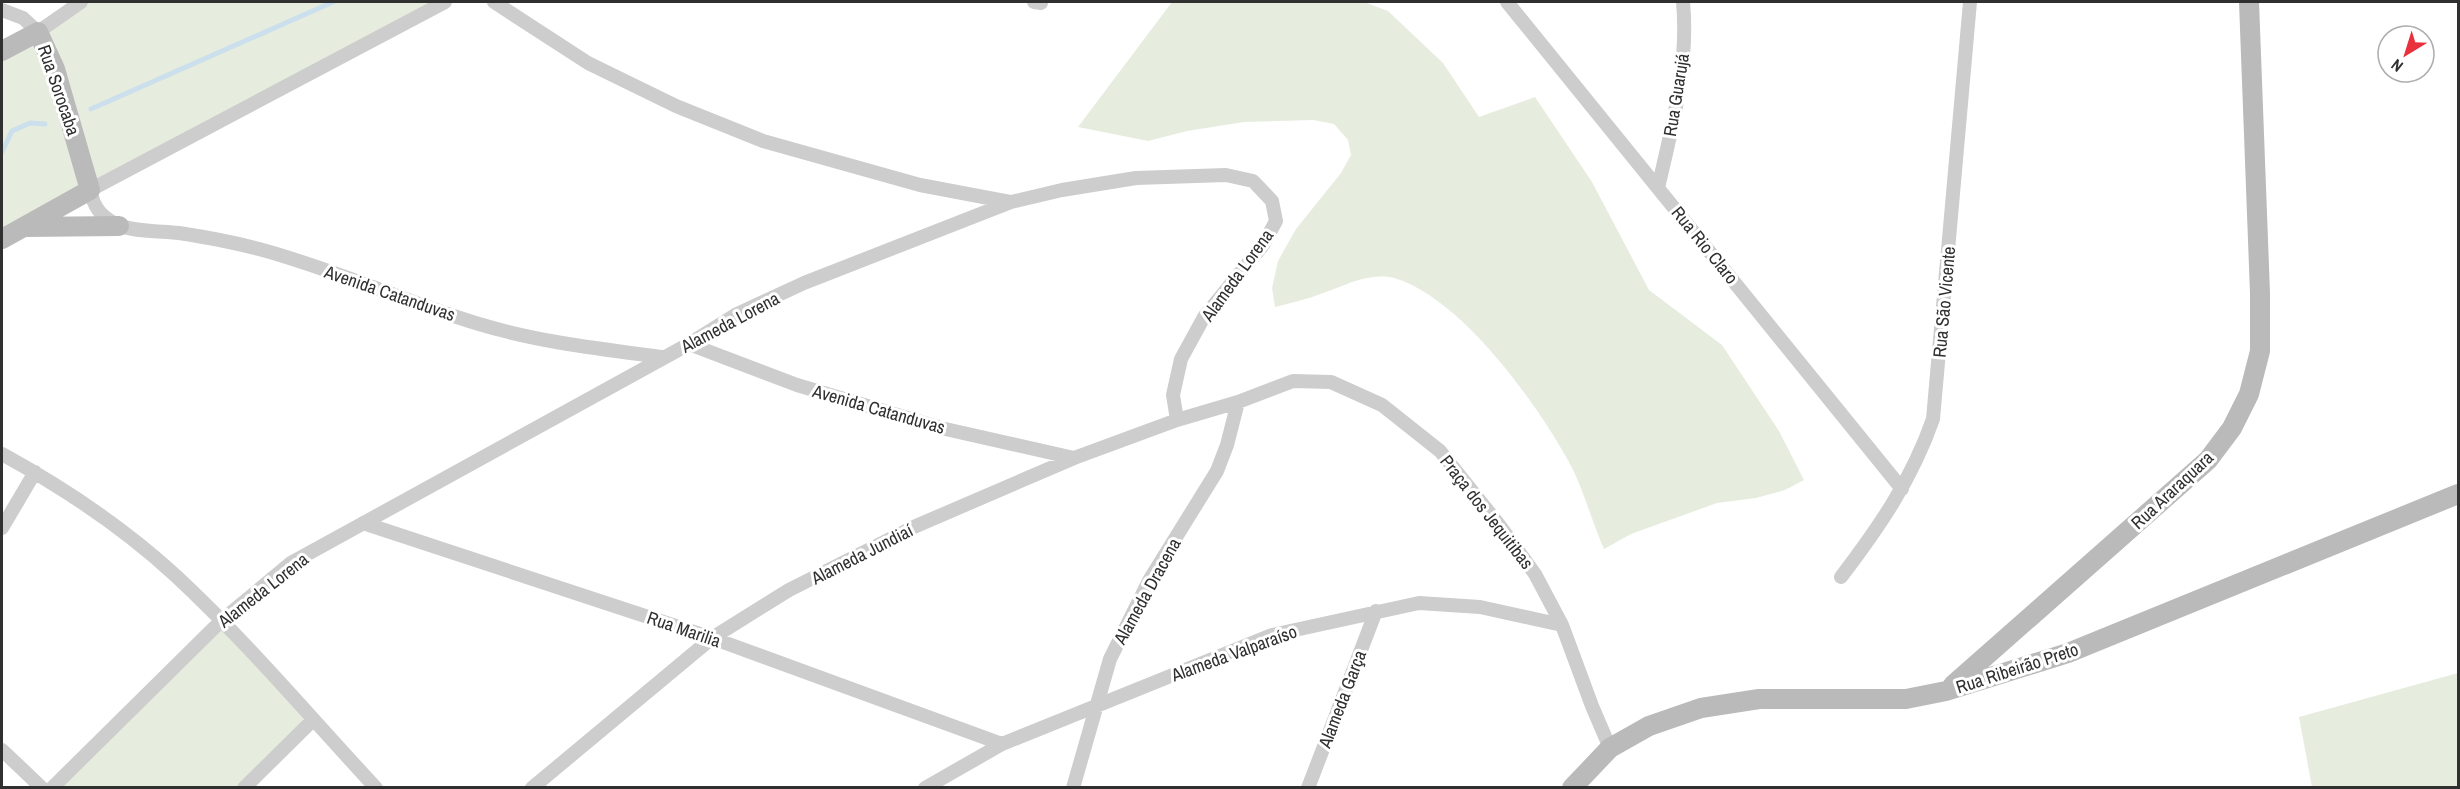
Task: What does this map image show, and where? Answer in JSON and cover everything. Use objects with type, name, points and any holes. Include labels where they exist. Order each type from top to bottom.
[{"type":"main road","name":"Rua Araraquara","points":[[1946,691],[2208,460],[2232,428],[2249,394],[2260,351],[2260,281],[2250,2]]},
{"type":"main road","points":[[2,51],[38,32]]},
{"type":"main road","name":"Rua Sorocaba","points":[[38,32],[55,69],[90,190]]},
{"type":"main road","points":[[2,239],[90,190]]},
{"type":"main road","points":[[23,228],[119,226]]},
{"type":"main road","name":"Rua Ribeirão Preto","points":[[1572,788],[1610,748],[1649,726],[1701,708],[1759,699],[1906,699],[1946,691],[2068,653],[2458,494]]},
{"type":"street","points":[[38,32],[81,2]]},
{"type":"street","points":[[119,226],[104,217],[94,206],[90,190],[445,2]]},
{"type":"street","points":[[494,2],[588,63],[676,106],[763,141],[920,185],[1011,202]]},
{"type":"street","name":"Rua Rio Claro","points":[[1507,2],[1902,489]]},
{"type":"street","name":"Rua Guarujá","points":[[1658,188],[1674,121],[1684,51],[1683,2]]},
{"type":"street","name":"Rua São Vicente","points":[[1842,576],[1879,527],[1902,489],[1918,459],[1933,419],[1970,2]]},
{"type":"street","name":"Rua Sorocaba","points":[[2,10],[23,18],[38,32]]},
{"type":"street","name":"Alameda Lorena","points":[[52,788],[221,621],[291,563],[689,344],[737,314],[804,283],[1011,202],[1062,190],[1136,178],[1226,175],[1253,181],[1272,201],[1276,220],[1263,245],[1204,317],[1181,359],[1173,395],[1177,420]]},
{"type":"street","name":"Avenida Catanduvas","points":[[119,226],[181,233],[258,249],[481,325],[544,340],[662,357]]},
{"type":"street","name":"Avenida Catanduvas","points":[[689,344],[797,385],[863,405],[941,428],[1074,458]]},
{"type":"street","name":"Praça dos Jequitibas","points":[[1238,402],[1293,381],[1331,382],[1382,405],[1440,451],[1535,574],[1562,625],[1610,748]]},
{"type":"street","name":"Alameda Jundiaí","points":[[532,788],[712,638],[789,590],[916,526],[1074,458],[1177,420],[1238,402]]},
{"type":"street","name":"Alameda Dracena","points":[[1073,788],[1110,658],[1150,579],[1217,471],[1227,445],[1238,402]]},
{"type":"street","points":[[2,454],[93,509],[175,575],[221,621],[376,788]]},
{"type":"street","points":[[2,528],[35,472]]},
{"type":"street","name":"Rua Marilia","points":[[363,523],[712,638],[1002,744]]},
{"type":"street","name":"Alameda Valparaíso","points":[[925,788],[1002,744],[1272,635],[1419,603],[1480,607],[1562,625]]},
{"type":"street","name":"Alameda Garça","points":[[1308,788],[1376,611]]},
{"type":"street","points":[[244,788],[313,720]]},
{"type":"street","points":[[2,750],[42,788]]},
{"type":"green space","points":[[81,2],[445,2],[2,239],[2,51]]},
{"type":"green space","points":[[1172,2],[1364,2],[1388,11],[1443,63],[1479,117],[1535,97],[1592,182],[1649,290],[1722,345],[1779,431],[1804,480],[1785,490],[1756,498],[1717,503],[1631,534],[1604,549],[1575,473],[1556,440],[1518,384],[1495,356],[1445,307],[1419,289],[1394,278],[1376,277],[1358,280],[1275,307],[1272,288],[1278,261],[1296,229],[1341,173],[1351,155],[1348,140],[1334,124],[1313,120],[1244,122],[1187,131],[1148,141],[1078,127]]},
{"type":"green space","points":[[221,621],[313,720],[244,787],[52,788]]},
{"type":"green space","points":[[2458,673],[2458,787],[2312,787],[2299,717]]},
{"type":"waterway","points":[[91,109],[333,2]]},
{"type":"waterway","points":[[2,152],[12,131],[30,123],[45,124]]}]
